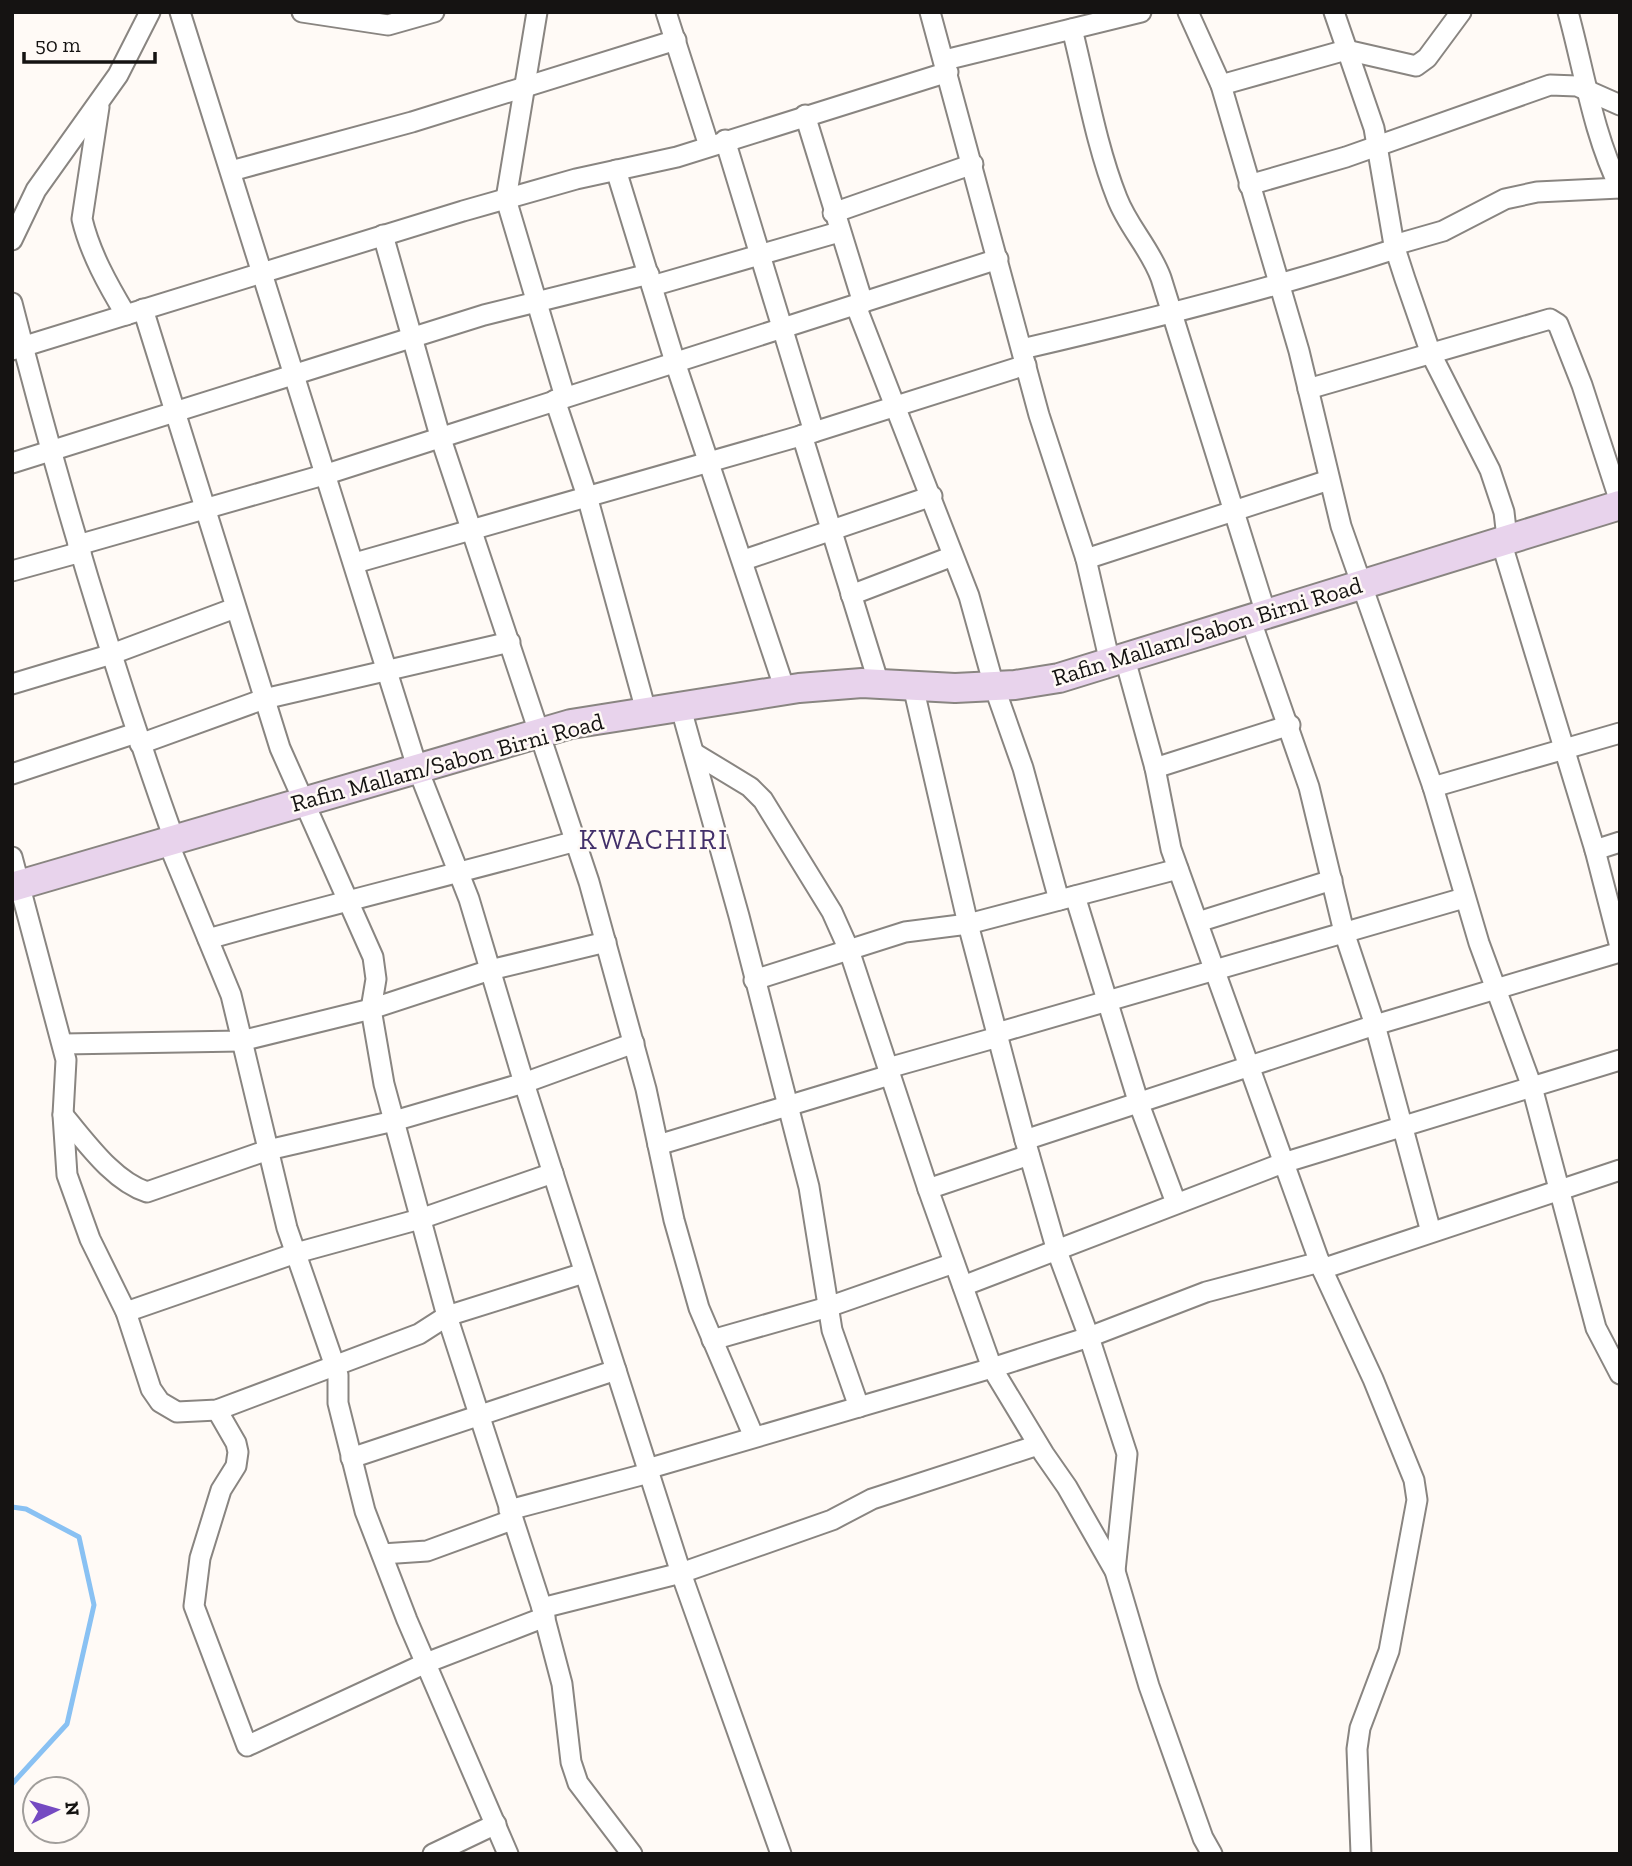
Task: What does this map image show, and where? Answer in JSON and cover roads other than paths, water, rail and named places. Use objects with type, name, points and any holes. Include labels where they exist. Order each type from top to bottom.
[{"type":"street","points":[[12,240],[36,190],[118,75],[150,12]]},
{"type":"street","points":[[180,12],[355,563],[417,768],[460,873],[552,1173],[681,1573],[781,1854]]},
{"type":"street","points":[[302,12],[388,25],[434,12]]},
{"type":"street","points":[[537,12],[506,199],[538,302],[560,398],[646,711]]},
{"type":"street","points":[[666,12],[717,143],[783,329],[831,532],[879,684]]},
{"type":"street","points":[[930,12],[1066,504],[1155,768],[1171,849],[1321,1265],[1384,1405],[1414,1480],[1417,1500],[1389,1651],[1360,1728],[1357,1749],[1360,1854]]},
{"type":"street","points":[[18,349],[261,272],[506,199],[616,170],[677,158],[947,66],[1072,29],[1141,12]]},
{"type":"street","points":[[1188,12],[1221,85],[1308,389],[1329,480],[1361,585],[1433,787],[1464,898],[1494,988],[1532,1087],[1595,1328],[1620,1374]]},
{"type":"street","points":[[928,1189],[1139,1104],[1376,1025],[1620,949],[1595,850],[1504,540],[1504,512],[1490,470],[1431,354],[1395,247],[1377,143],[1334,12]]},
{"type":"street","points":[[1221,85],[1346,50],[1416,66],[1427,58],[1461,12]]},
{"type":"street","points":[[355,563],[895,408],[1024,357],[1279,286],[1443,231],[1505,199],[1537,192],[1620,188],[1593,115],[1568,12]]},
{"type":"street","points":[[1072,29],[1116,197],[1132,229],[1152,254],[1233,513],[1258,616],[1309,787],[1344,932],[1376,1025],[1431,1232]]},
{"type":"street","points":[[231,171],[412,122],[676,40]]},
{"type":"street","points":[[1249,185],[1346,157],[1377,143],[1550,85],[1560,83],[1589,90],[1620,104]]},
{"type":"street","points":[[101,99],[82,219],[86,235],[107,282],[135,312],[176,413],[264,699],[302,801],[373,957],[376,979],[371,1009],[384,1083],[447,1316],[543,1612],[562,1684],[572,1770],[578,1783],[632,1854]]},
{"type":"street","points":[[805,116],[860,305],[895,408],[932,496],[969,596],[994,686],[1176,1203]]},
{"type":"street","points":[[12,463],[484,315],[758,255],[973,164]]},
{"type":"street","points":[[616,170],[675,362],[744,560],[785,690]]},
{"type":"street","points":[[383,235],[440,436],[576,841],[606,942],[634,1043],[677,1233],[699,1308],[754,1437]]},
{"type":"street","points":[[12,571],[205,508],[327,474],[998,259]]},
{"type":"street","points":[[12,303],[18,349],[52,452],[111,654],[170,839],[231,995],[296,1254],[338,1375],[338,1403],[365,1511],[508,1854]]},
{"type":"street","points":[[1308,389],[1546,319],[1558,324],[1582,385],[1620,503]]},
{"type":"street","points":[[1086,559],[1329,480]]},
{"type":"street","points":[[744,560],[932,496]]},
{"type":"street","name":"Rafin Mallam/Sabon Birni Road","points":[[16,886],[539,732],[680,705],[785,690],[879,684],[994,686],[1059,678],[1620,503]]},
{"type":"street","points":[[851,595],[953,556]]},
{"type":"street","points":[[12,684],[111,654],[236,608]]},
{"type":"street","points":[[12,774],[264,699],[510,642]]},
{"type":"street","points":[[913,686],[968,923],[1027,1148],[1057,1251],[1089,1337],[1127,1454],[1115,1571]]},
{"type":"street","points":[[680,705],[809,1187],[832,1330],[859,1407]]},
{"type":"street","points":[[1155,768],[1290,725]]},
{"type":"street","points":[[1433,787],[1620,733]]},
{"type":"street","points":[[694,753],[750,787],[763,800],[832,912],[849,950],[928,1189],[992,1368],[1038,1445],[1067,1487],[1115,1571],[1149,1686],[1202,1838],[1212,1854]]},
{"type":"street","points":[[208,939],[346,900],[460,873],[576,841]]},
{"type":"street","points":[[1595,850],[1620,842]]},
{"type":"street","points":[[12,856],[16,886],[63,1044],[67,1075],[63,1115],[67,1175],[90,1239],[126,1312],[151,1389],[160,1402],[177,1412],[218,1410],[419,1334],[447,1316],[584,1273]]},
{"type":"street","points":[[754,980],[905,932],[968,923],[1178,869]]},
{"type":"street","points":[[1198,922],[1332,880]]},
{"type":"street","points":[[658,1145],[1107,1001],[1464,898]]},
{"type":"street","points":[[63,1044],[242,1041],[371,1009],[490,970],[606,942]]},
{"type":"street","points":[[63,1115],[116,1172],[136,1188],[147,1192],[268,1150],[394,1121],[524,1083],[634,1043]]},
{"type":"street","points":[[963,1286],[1283,1163],[1620,1060]]},
{"type":"street","points":[[382,1554],[427,1551],[510,1515],[754,1437],[1089,1337],[1206,1292],[1321,1265],[1620,1170]]},
{"type":"street","points":[[126,1312],[296,1254],[420,1219],[552,1173]]},
{"type":"street","points":[[712,1340],[828,1307],[954,1263]]},
{"type":"street","points":[[351,1458],[616,1370]]},
{"type":"street","points":[[218,1410],[238,1452],[236,1466],[221,1490],[200,1558],[194,1606],[247,1746],[426,1662],[543,1612],[681,1573],[832,1520],[872,1499],[1038,1445]]},
{"type":"street","points":[[433,1854],[496,1824]]},
{"type":"waterway","points":[[12,1507],[26,1509],[79,1537],[94,1605],[67,1724],[12,1784]]},
{"type":"district","name":"KWACHIRI","points":[[654,839]]}]
